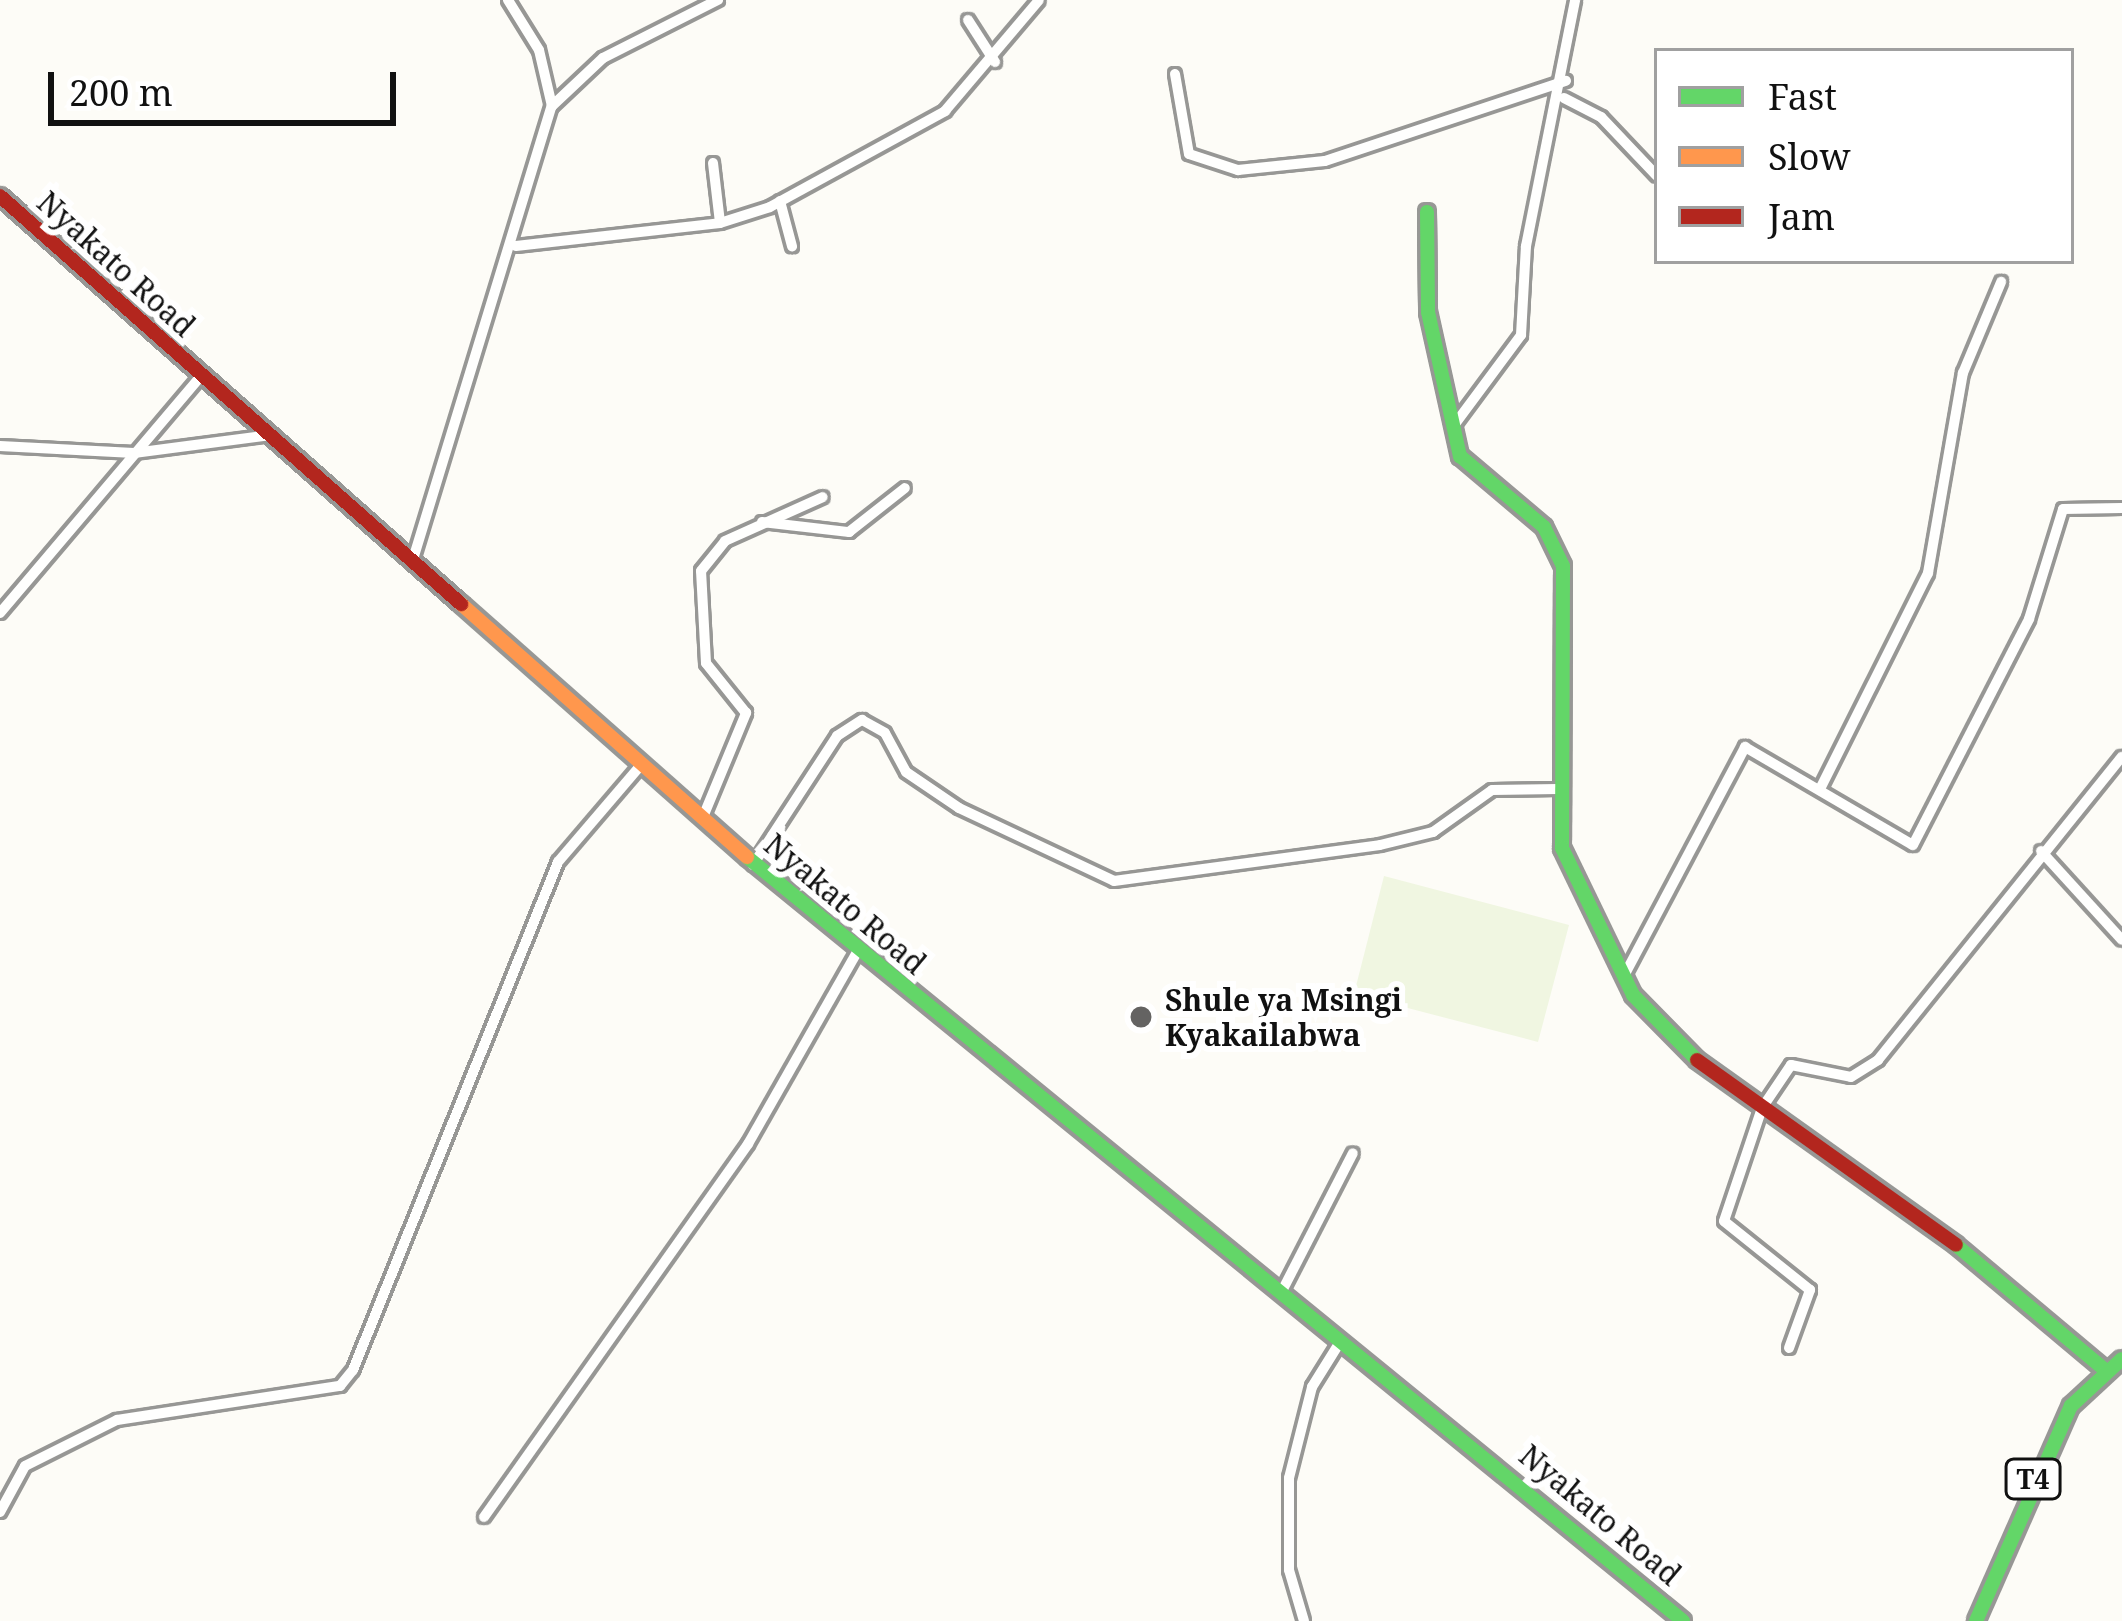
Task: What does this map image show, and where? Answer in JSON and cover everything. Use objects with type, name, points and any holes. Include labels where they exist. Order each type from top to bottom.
[{"type":"main road","name":"Nyakato Road","points":[[0,196],[200,376],[278,434],[639,767],[703,817],[856,955],[1683,1621]]},
{"type":"main road","points":[[1427,212],[1428,312],[1455,424],[1477,480],[1544,527],[1564,566],[1558,789],[1574,891],[1670,1041],[2036,1302],[2106,1371]]},
{"type":"main road","name":"T4","points":[[1976,1621],[2040,1462],[2106,1371],[2122,1359]]},
{"type":"street","points":[[414,556],[516,246],[552,106],[539,50],[508,0]]},
{"type":"street","points":[[552,106],[603,58],[718,0]]},
{"type":"street","points":[[516,246],[720,223],[780,202],[945,111],[995,62],[1039,0]]},
{"type":"street","points":[[1455,424],[1521,335],[1526,246],[1564,98],[1576,0]]},
{"type":"street","points":[[968,20],[995,62]]},
{"type":"street","points":[[1175,74],[1189,154],[1238,170],[1325,161],[1566,81]]},
{"type":"street","points":[[1564,98],[1601,117],[1654,173]]},
{"type":"street","points":[[713,163],[720,223]]},
{"type":"street","points":[[780,202],[792,246]]},
{"type":"street","points":[[1821,787],[1932,560],[1963,373],[2001,282]]},
{"type":"street","points":[[0,614],[200,376]]},
{"type":"street","points":[[0,446],[134,453],[278,434]]},
{"type":"street","points":[[762,522],[849,532],[905,488]]},
{"type":"street","points":[[703,817],[746,713],[706,663],[701,571],[762,522],[823,497]]},
{"type":"street","points":[[1625,974],[1738,751],[1821,787],[1913,845],[2029,619],[2063,509],[2122,508]]},
{"type":"street","points":[[753,865],[837,736],[862,720],[885,733],[906,772],[975,818],[1114,881],[1380,845],[1433,832],[1492,790],[1558,789]]},
{"type":"street","points":[[1790,1348],[1810,1290],[1724,1221],[1762,1108],[1791,1065],[1851,1077],[1878,1060],[2041,851],[2122,758]]},
{"type":"street","points":[[0,1512],[25,1466],[117,1420],[340,1386],[353,1370],[558,862],[639,767]]},
{"type":"street","points":[[2041,851],[2122,940]]},
{"type":"street","points":[[484,1517],[748,1144],[856,955]]},
{"type":"street","points":[[1280,1293],[1353,1153]]},
{"type":"street","points":[[1304,1621],[1289,1570],[1289,1478],[1312,1387],[1340,1342]]},
{"type":"green space","points":[[1384,876],[1569,925],[1538,1042],[1354,994]]},
{"type":"traffic: fast","points":[[1427,212],[1428,312],[1460,456],[1544,527],[1563,566],[1562,848],[1633,995],[1697,1060]]},
{"type":"traffic: fast","points":[[747,857],[1683,1621]]},
{"type":"traffic: fast","points":[[1956,1245],[2106,1371]]},
{"type":"traffic: fast","points":[[1976,1621],[2071,1406],[2122,1359]]},
{"type":"traffic: slow","points":[[461,604],[747,857]]},
{"type":"traffic: jam","points":[[0,196],[461,604]]},
{"type":"traffic: jam","points":[[1697,1060],[1956,1245]]},
{"type":"place","name":"Shule ya Msingi Kyakailabwa","points":[[1141,1017]]}]
